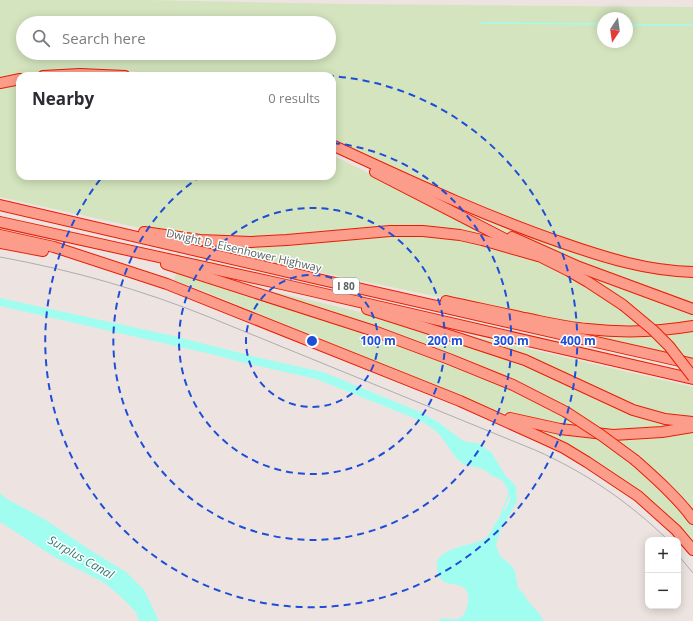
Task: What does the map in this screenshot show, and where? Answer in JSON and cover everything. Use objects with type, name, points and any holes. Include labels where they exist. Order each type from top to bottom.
[{"type":"highway","points":[[0,83],[16,80]]},
{"type":"highway","points":[[336,147],[450,200],[552,240],[606,258],[631,264],[668,271],[693,272]]},
{"type":"highway","points":[[336,153],[435,202],[536,249],[578,267],[690,308]]},
{"type":"highway","points":[[435,202],[461,217],[569,271],[623,305],[653,330],[693,378]]},
{"type":"highway","name":"Dwight D. Eisenhower Highway","points":[[0,205],[693,364]]},
{"type":"highway","name":"I 80","points":[[0,222],[286,285],[693,378]]},
{"type":"highway","points":[[73,222],[200,240],[250,242],[390,231],[423,230],[460,235],[538,256]]},
{"type":"highway","points":[[0,235],[54,247],[167,284],[460,401],[540,437],[564,448],[638,496],[676,530],[693,550]]},
{"type":"highway","points":[[0,243],[58,254],[111,267],[167,284]]},
{"type":"highway","points":[[107,245],[382,334],[513,385],[566,412],[602,435],[635,460],[658,481],[693,519]]},
{"type":"highway","points":[[309,277],[342,280],[555,324],[586,329],[629,331],[693,326]]},
{"type":"highway","points":[[286,285],[461,338],[525,360],[633,410],[665,419],[693,422]]},
{"type":"highway","points":[[460,401],[514,419],[575,431],[613,435],[662,432],[693,427]]},
{"type":"green space","points":[[0,0],[146,0],[349,4],[693,7],[693,270],[645,264],[521,225],[336,143],[336,72],[137,72],[92,69],[16,72],[16,76],[0,78]]},
{"type":"green space","points":[[16,84],[16,180],[336,180],[336,157],[505,241],[457,231],[303,237],[215,238],[149,230],[0,197],[0,86]]},
{"type":"green space","points":[[399,180],[519,230],[693,275],[693,306],[519,238]]},
{"type":"green space","points":[[388,235],[433,236],[478,243],[535,259],[555,268],[600,293],[644,327],[628,328],[559,322],[193,245],[240,247],[289,246]]},
{"type":"green space","points":[[177,271],[367,332],[528,396],[580,424],[585,417],[560,405],[266,293],[267,290],[360,312],[499,354],[687,426],[603,431],[517,418],[464,399],[174,280]]},
{"type":"green space","points":[[584,274],[693,313],[693,323],[657,327],[616,294]]},
{"type":"green space","points":[[556,327],[693,329],[693,358]]},
{"type":"green space","points":[[442,329],[693,387],[693,420],[662,416]]},
{"type":"green space","points":[[534,428],[598,436],[649,476],[693,523],[693,546],[667,519],[534,430]]},
{"type":"green space","points":[[693,431],[693,515],[610,437]]},
{"type":"water","points":[[0,298],[174,336],[323,372],[420,412],[438,422],[462,440],[478,443],[492,453],[505,475],[516,487],[517,501],[500,531],[496,545],[500,556],[510,564],[515,571],[518,588],[544,621],[438,621],[442,618],[460,618],[465,613],[468,597],[466,590],[462,587],[445,583],[442,580],[437,569],[438,561],[442,555],[448,551],[474,543],[487,537],[506,508],[510,498],[504,482],[486,471],[459,461],[440,435],[426,424],[316,379],[0,306]]},
{"type":"water","name":"Surplus Canal","points":[[0,493],[7,499],[44,519],[126,572],[144,590],[159,621],[139,621],[136,612],[118,594],[103,582],[56,558],[0,522]]},
{"type":"waterway","points":[[481,23],[597,24]]},
{"type":"waterway","points":[[633,25],[693,25]]},
{"type":"waterway","points":[[501,515],[509,494]]},
{"type":"tram line","points":[[0,257],[54,268],[106,282],[184,307],[535,450],[571,468],[606,489],[638,513],[665,537]]},
{"type":"tram line","points":[[681,559],[693,573]]}]
